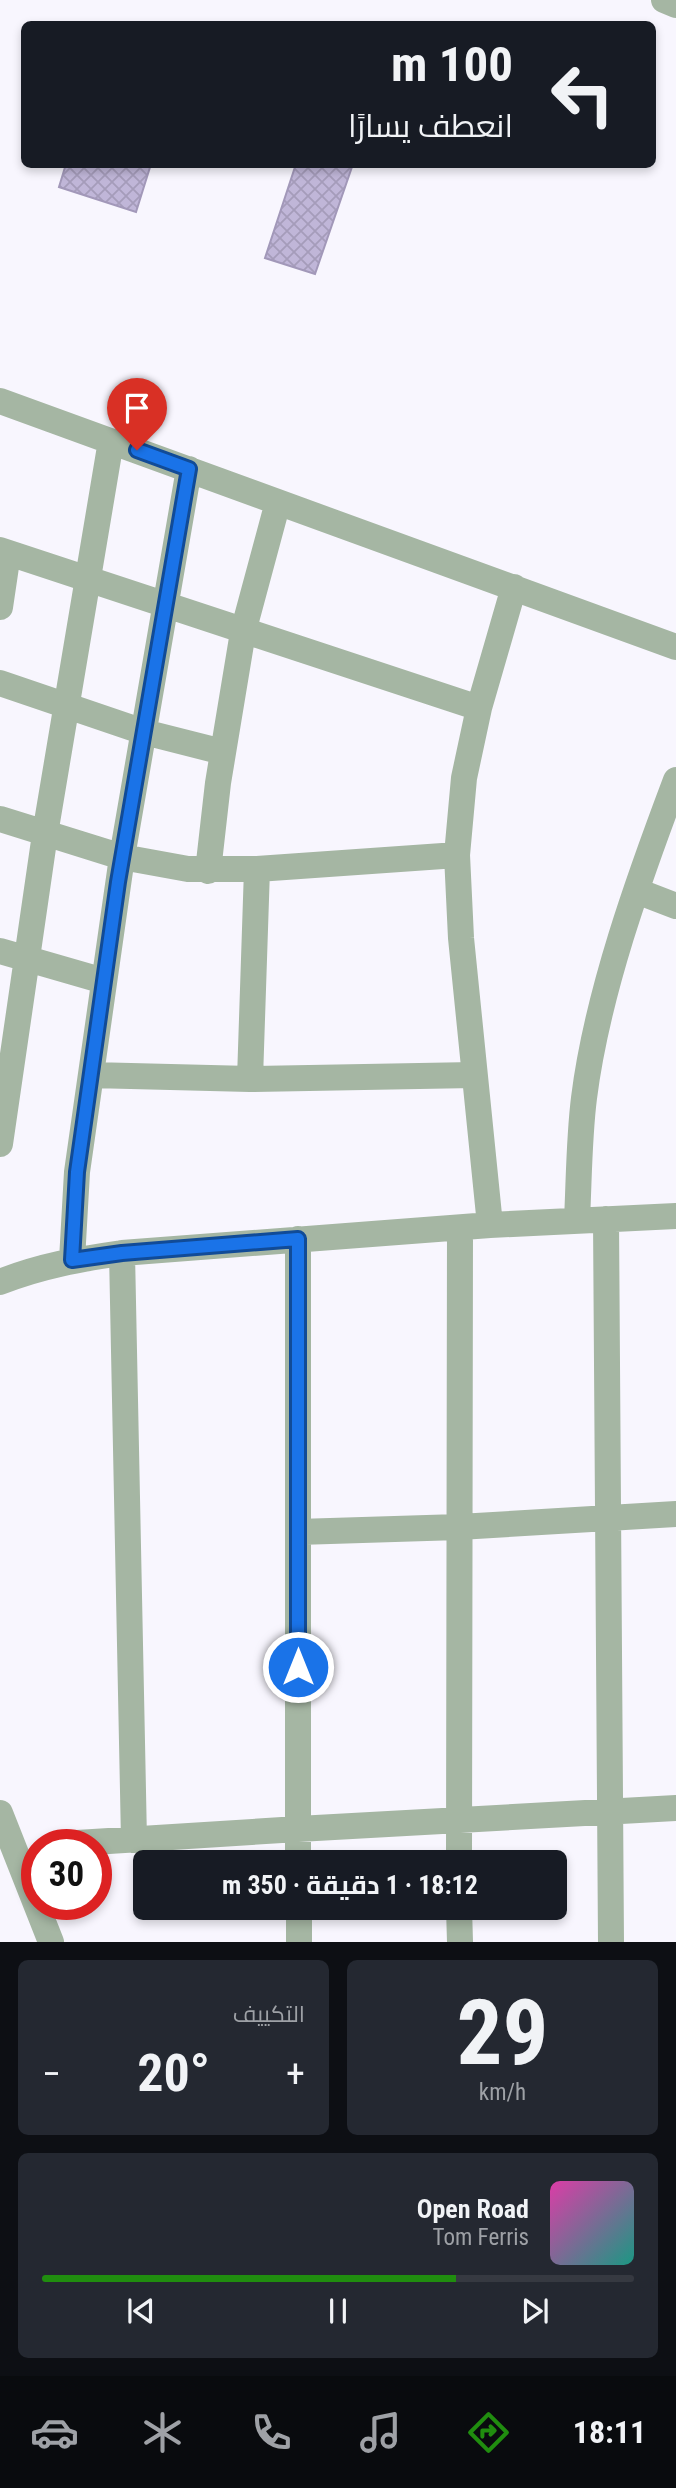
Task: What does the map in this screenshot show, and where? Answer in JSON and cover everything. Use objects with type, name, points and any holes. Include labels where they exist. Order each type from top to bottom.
[{"type":"street","points":[[664,0],[676,5]]},
{"type":"street","points":[[0,401],[676,647]]},
{"type":"street","points":[[0,1144],[5,1069],[27,959],[45,834],[111,441]]},
{"type":"street","points":[[72,1260],[77,1172],[122,858],[189,469]]},
{"type":"street","points":[[208,871],[223,752],[243,632],[278,502]]},
{"type":"street","points":[[0,607],[4,551],[479,708]]},
{"type":"street","points":[[490,1225],[461,938],[457,855],[464,778],[479,708],[514,587]]},
{"type":"street","points":[[0,683],[144,732],[223,752]]},
{"type":"street","points":[[577,1220],[584,1097],[593,1045],[614,963],[676,780]]},
{"type":"street","points":[[0,819],[122,858],[164,867],[208,871],[457,855]]},
{"type":"street","points":[[250,1079],[257,869]]},
{"type":"street","points":[[637,891],[676,906]]},
{"type":"street","points":[[0,951],[104,981]]},
{"type":"street","points":[[91,1075],[250,1079],[474,1075]]},
{"type":"street","points":[[0,1282],[72,1260],[122,1253],[490,1225],[676,1216]]},
{"type":"street","points":[[606,1219],[611,1942]]},
{"type":"street","points":[[459,1850],[460,1228]]},
{"type":"street","points":[[298,1239],[298,1850]]},
{"type":"street","points":[[122,1253],[134,1840]]},
{"type":"street","points":[[298,1532],[459,1527],[676,1514]]},
{"type":"street","points":[[112,1841],[676,1808]]},
{"type":"street","points":[[0,1813],[17,1849],[51,1942]]},
{"type":"street","points":[[299,1920],[299,1942]]},
{"type":"street","points":[[459,1920],[460,1942]]},
{"type":"building","points":[[65,168],[150,168],[136,212],[59,187]]},
{"type":"building","points":[[295,168],[352,168],[315,274],[265,258]]},
{"type":"route","points":[[137,450],[189,469],[118,882],[77,1172],[72,1260],[122,1253],[298,1239],[298,1667]]}]
